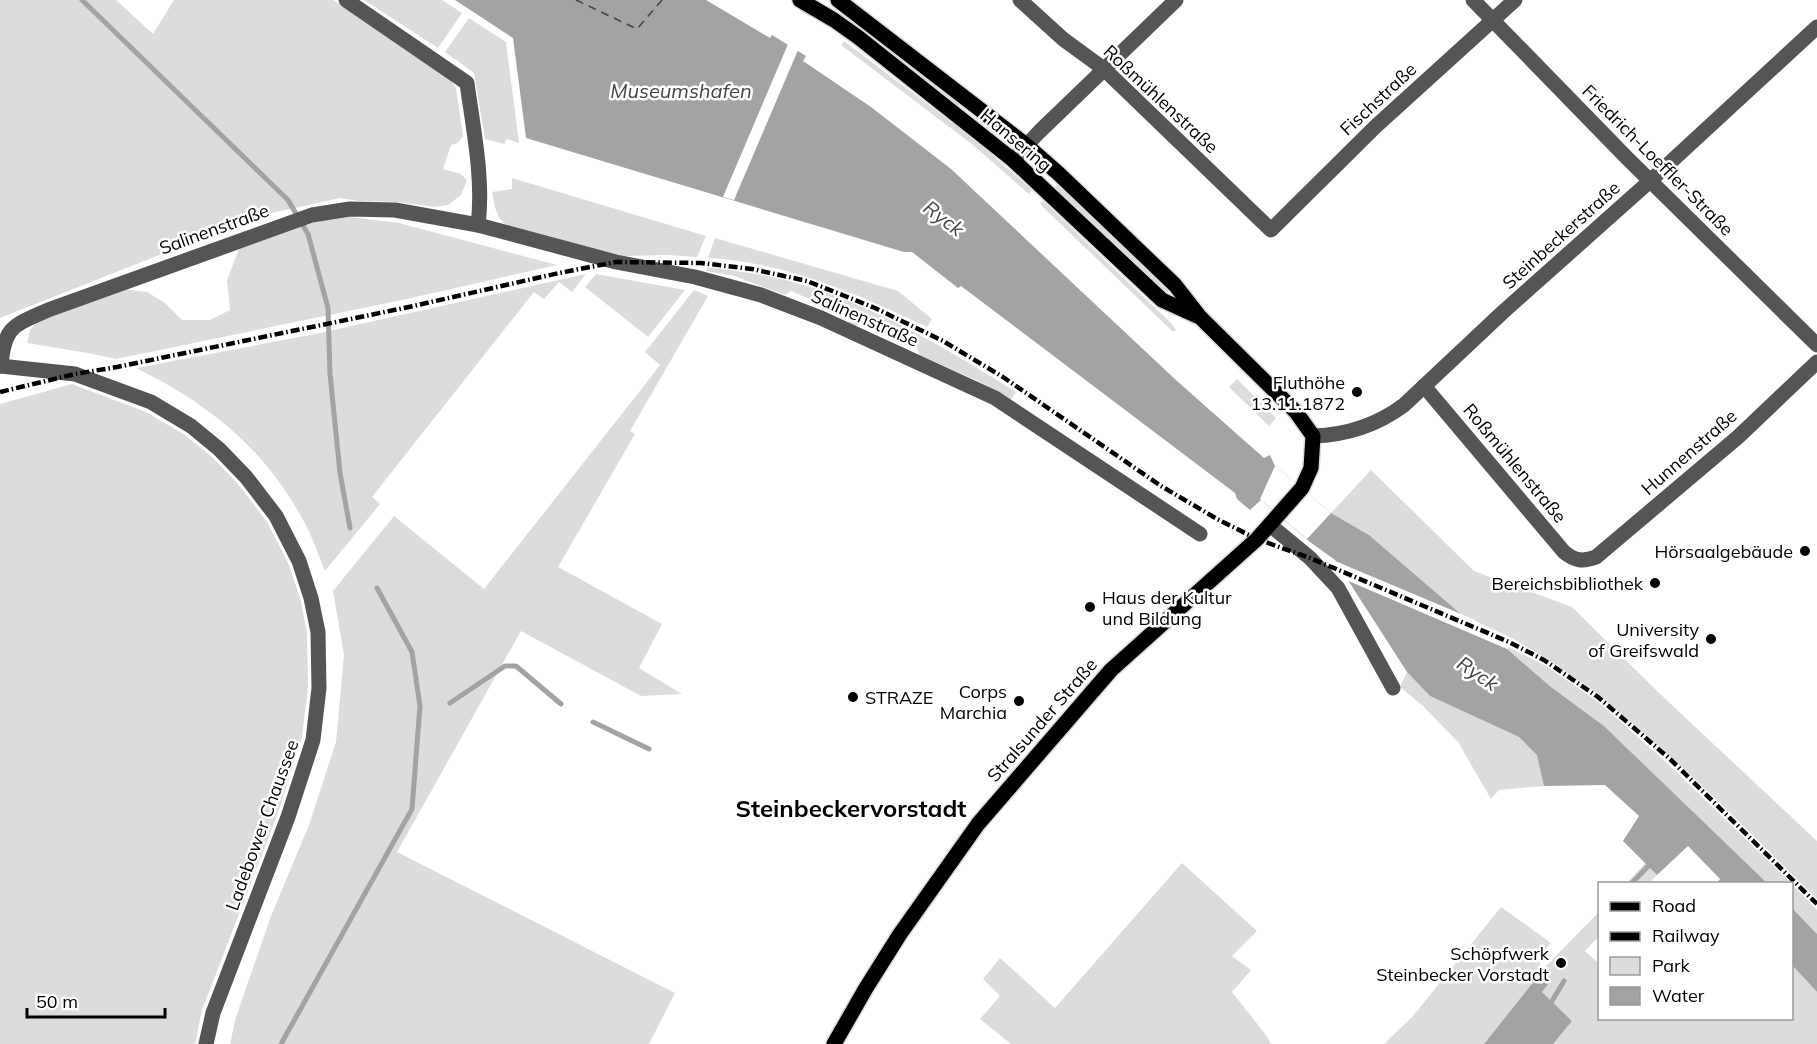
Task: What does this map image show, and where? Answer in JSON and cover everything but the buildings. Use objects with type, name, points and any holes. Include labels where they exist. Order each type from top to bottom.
[{"type":"main road","name":"Hansering","points":[[800,0],[858,37],[1013,160],[1162,300],[1200,317]]},
{"type":"main road","name":"Hansering","points":[[837,0],[1026,145],[1059,174],[1175,285],[1200,317],[1296,412],[1313,436]]},
{"type":"main road","name":"Stralsunder Straße","points":[[834,1044],[900,934],[978,824],[1111,670],[1274,520],[1302,488],[1311,468],[1313,436]]},
{"type":"street","points":[[346,0],[467,83],[481,207],[478,225]]},
{"type":"street","name":"Roßmühlenstraße","points":[[1020,0],[1063,39],[1104,69],[1271,230]]},
{"type":"street","points":[[1013,160],[1176,0]]},
{"type":"street","name":"Friedrich-Loeffler-Straße","points":[[1473,0],[1650,181],[1817,345]]},
{"type":"street","name":"Fischstraße","points":[[1271,230],[1375,127],[1515,0]]},
{"type":"street","name":"Steinbeckerstraße","points":[[1313,436],[1336,435],[1377,423],[1404,405],[1817,27]]},
{"type":"street","name":"Salinenstraße","points":[[0,366],[2,351],[12,329],[18,323],[48,310],[312,215],[350,209],[395,210],[478,225],[616,262],[695,277],[761,296],[821,318],[995,398],[1200,534]]},
{"type":"street","name":"Hunnenstraße","points":[[1580,561],[1596,557],[1613,543],[1738,437],[1817,362]]},
{"type":"street","name":"Ladebower Chaussee","points":[[0,366],[75,375],[152,402],[191,426],[219,449],[246,477],[276,516],[299,561],[311,598],[318,632],[319,688],[313,740],[288,817],[213,1013],[206,1044]]},
{"type":"street","name":"Roßmühlenstraße","points":[[1424,386],[1564,552],[1580,561]]},
{"type":"street","points":[[1274,520],[1338,588],[1393,688]]},
{"type":"green space","points":[[0,0],[116,0],[153,34],[174,0],[333,0],[446,74],[456,88],[463,136],[458,143],[451,145],[443,169],[461,174],[467,180],[461,195],[448,205],[435,207],[340,198],[258,216],[0,318]]},
{"type":"green space","points":[[364,0],[442,0],[462,13],[438,48]]},
{"type":"green space","points":[[469,18],[506,42],[519,143],[506,139],[505,144],[485,139],[474,73],[445,52]]},
{"type":"green space","points":[[859,23],[962,101],[957,107],[854,29]]},
{"type":"green space","points":[[844,41],[976,141],[1032,190],[1029,194],[973,145],[841,45]]},
{"type":"green space","points":[[512,178],[706,236],[697,257],[623,256],[510,227],[499,217],[492,192],[512,189]]},
{"type":"green space","points":[[1059,183],[1171,289],[1165,296],[1053,189]]},
{"type":"green space","points":[[1043,201],[1176,330],[1173,332],[1040,204]]},
{"type":"green space","points":[[350,217],[399,223],[557,265],[407,299],[116,359],[27,343],[30,330],[39,319],[122,289],[147,292],[165,303],[182,320],[210,320],[230,310],[227,280],[239,249],[316,222]]},
{"type":"green space","points":[[715,238],[898,291],[932,319],[927,327],[848,292],[793,273],[737,261],[708,258]]},
{"type":"green space","points":[[707,267],[782,279],[835,296],[914,332],[1016,392],[1011,399],[976,380],[919,355],[917,347],[861,323],[855,326],[849,323],[848,316],[791,291],[785,295],[734,276],[706,271]]},
{"type":"green space","points":[[586,274],[572,292],[559,282],[544,299],[534,292],[372,497],[380,504],[325,571],[306,526],[288,494],[252,450],[211,413],[163,382],[136,368],[320,333]]},
{"type":"green space","points":[[596,274],[685,290],[648,337],[585,287]]},
{"type":"green space","points":[[694,290],[708,296],[630,431],[635,434],[558,567],[662,624],[639,668],[682,694],[641,696],[521,631],[397,852],[675,993],[649,1044],[230,1044],[236,1017],[271,916],[309,825],[336,742],[344,655],[333,591],[394,516],[484,589],[660,365],[645,352]]},
{"type":"green space","points":[[1237,379],[1276,418],[1269,426],[1229,387]]},
{"type":"green space","points":[[72,384],[146,412],[185,435],[212,457],[238,484],[267,522],[289,565],[301,601],[307,633],[308,688],[302,737],[278,813],[202,1010],[195,1044],[0,1044],[0,404]]},
{"type":"green space","points":[[1371,470],[1474,571],[1572,607],[1658,692],[1817,841],[1817,899],[1713,796],[1601,696],[1549,660],[1510,637],[1462,615],[1369,535],[1331,513]]},
{"type":"green space","points":[[1508,647],[1546,666],[1597,701],[1667,763],[1790,882],[1766,882],[1604,726],[1551,687],[1507,649]]},
{"type":"green space","points":[[1407,672],[1430,696],[1519,737],[1538,755],[1544,786],[1499,790],[1491,799],[1458,742],[1423,706],[1400,687]]},
{"type":"green space","points":[[1182,863],[1257,931],[1232,956],[1251,970],[1232,992],[1271,1044],[1011,1044],[980,1019],[1000,996],[983,979],[1000,958],[1055,1008]]},
{"type":"green space","points":[[1645,863],[1657,875],[1650,882],[1628,882]]},
{"type":"green space","points":[[1793,885],[1817,910],[1817,934],[1793,909]]},
{"type":"green space","points":[[1501,907],[1551,943],[1538,958],[1542,970],[1598,913],[1598,937],[1585,951],[1598,963],[1598,1020],[1793,1020],[1793,966],[1817,992],[1817,1044],[1553,1044],[1572,1021],[1542,992],[1542,971],[1484,1044],[1384,1044],[1413,1016]]},
{"type":"water","name":"Museumshafen","points":[[455,0],[706,0],[770,38],[772,35],[806,56],[803,61],[871,107],[951,169],[1177,381],[1264,458],[1270,455],[1275,466],[1331,513],[1369,535],[1462,615],[1507,649],[1551,687],[1604,726],[1766,882],[1718,882],[1720,879],[1688,846],[1657,875],[1623,841],[1639,816],[1605,785],[1544,786],[1537,755],[1519,737],[1430,696],[1407,672],[1335,560],[1261,500],[1250,510],[1237,499],[1235,493],[961,286],[958,288],[912,252],[904,252],[526,138],[513,38]]},
{"type":"water","points":[[1793,909],[1817,934],[1817,992],[1793,966]]},
{"type":"water","points":[[1542,971],[1552,979],[1542,992],[1572,1021],[1553,1044],[1484,1044]]},
{"type":"pier","points":[[788,44],[798,50],[734,200],[723,197]]},
{"type":"pier","points":[[1275,466],[1331,513],[1307,539],[1260,499]]},
{"type":"pier","points":[[1328,558],[1473,619],[1508,646],[1507,649],[1344,579]]},
{"type":"waterway","points":[[82,0],[288,200],[308,234],[328,308],[330,374],[340,473],[350,528]]},
{"type":"waterway","points":[[281,1044],[412,809],[420,706],[412,652],[377,588]]},
{"type":"waterway","points":[[450,703],[505,666],[516,666],[561,704]]},
{"type":"waterway","points":[[593,722],[649,749]]},
{"type":"waterway","points":[[1633,882],[1653,861]]},
{"type":"waterway","points":[[1552,1001],[1564,981]]},
{"type":"ferry route","points":[[576,0],[637,29],[662,0]]},
{"type":"railway","points":[[0,392],[75,374],[409,307],[616,262],[701,263],[752,269],[807,281],[875,308],[943,341],[1003,377],[1161,486],[1217,519],[1257,539],[1310,558],[1509,642],[1544,660],[1598,697],[1670,759],[1817,904]]},
{"type":"place","name":"Fluthöhe 13.11.1872","points":[[1357,392]]},
{"type":"place","name":"Hörsaalgebäude","points":[[1805,551]]},
{"type":"place","name":"Bereichsbibliothek","points":[[1655,583]]},
{"type":"place","name":"Haus der Kultur und Bildung","points":[[1090,607]]},
{"type":"place","name":"University of Greifswald","points":[[1711,639]]},
{"type":"place","name":"STRAZE","points":[[853,697]]},
{"type":"place","name":"Corps Marchia","points":[[1019,701]]},
{"type":"place","name":"Schöpfwerk Steinbecker Vorstadt","points":[[1561,963]]},
{"type":"district","name":"Steinbeckervorstadt","points":[[851,808]]},
{"type":"water label","name":"Ryck","points":[[944,218]]},
{"type":"water label","name":"Ryck","points":[[1478,673]]}]
